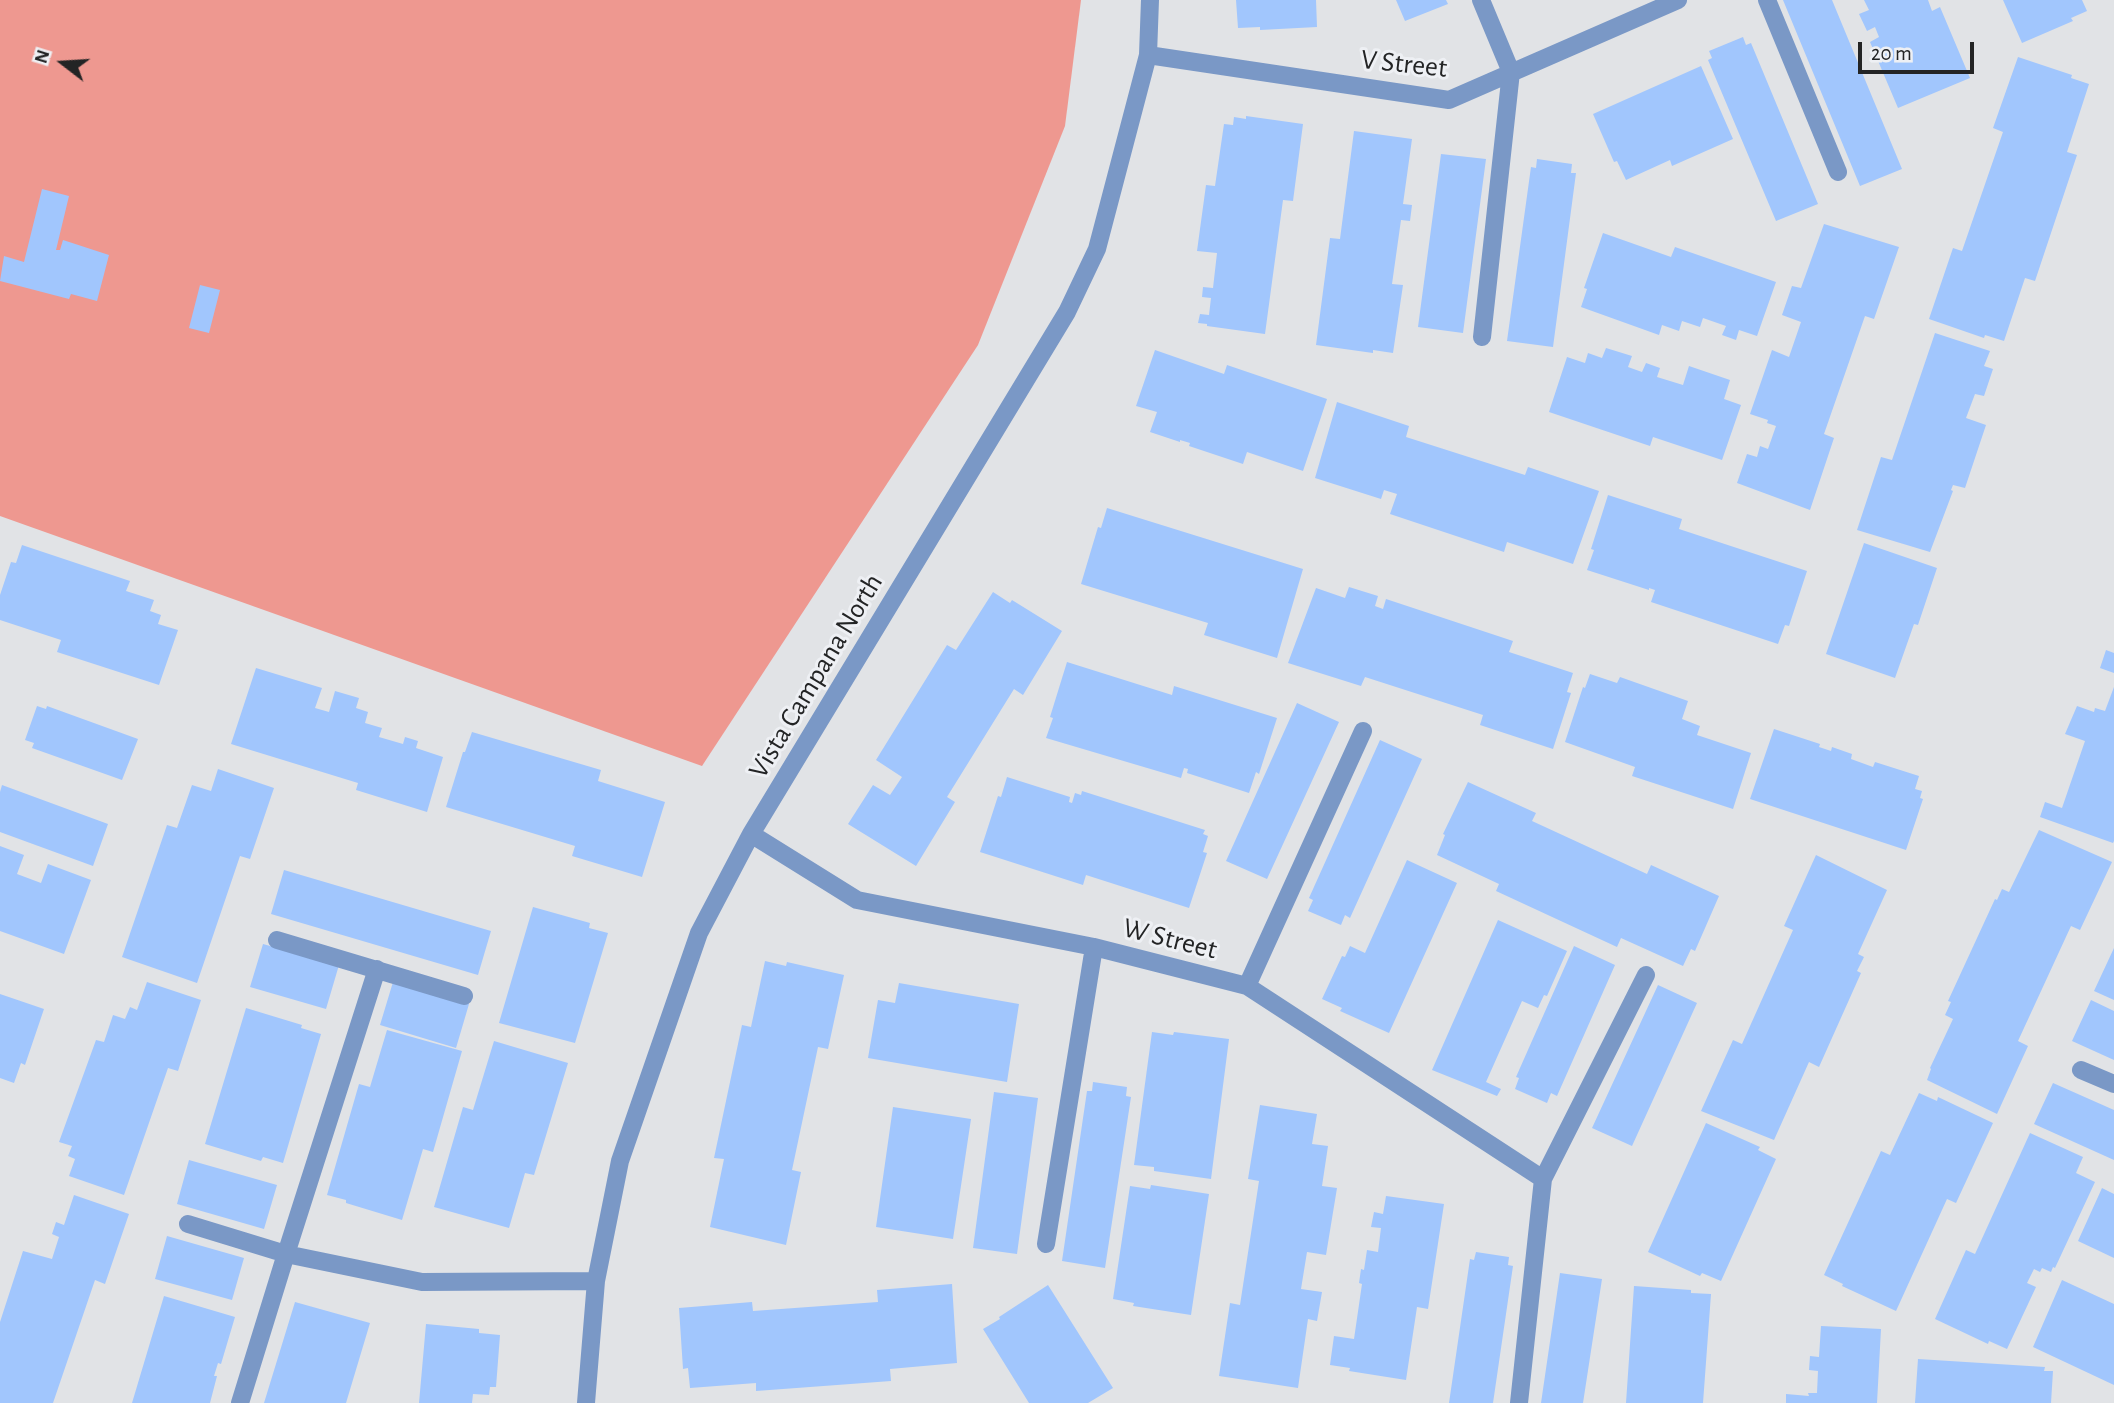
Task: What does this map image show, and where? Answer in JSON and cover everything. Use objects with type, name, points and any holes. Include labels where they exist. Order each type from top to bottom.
[{"type":"street","name":"Vista Campana North","points":[[586,1403],[596,1281],[620,1161],[699,933],[751,834],[1067,312],[1097,249],[1148,55],[1150,0]]},
{"type":"street","points":[[1481,0],[1511,72],[1482,337]]},
{"type":"street","name":"V Street","points":[[1148,55],[1449,100],[1678,0]]},
{"type":"street","points":[[1767,0],[1838,172]]},
{"type":"street","points":[[1247,986],[1363,731]]},
{"type":"street","name":"W Street","points":[[751,834],[857,900],[1094,947],[1247,986],[1543,1178]]},
{"type":"street","points":[[277,940],[464,996]]},
{"type":"street","points":[[1046,1244],[1094,947]]},
{"type":"street","points":[[240,1403],[377,969]]},
{"type":"street","points":[[1519,1403],[1543,1178],[1646,975]]},
{"type":"street","points":[[2081,1070],[2114,1084]]},
{"type":"street","points":[[187,1224],[286,1254],[422,1282],[596,1281]]},
{"type":"shaded area","points":[[0,0],[1081,0],[1065,126],[978,345],[702,766],[0,516]]},
{"type":"building","points":[[1236,0],[1316,0],[1317,27],[1260,30],[1260,27],[1238,28]]},
{"type":"building","points":[[1396,0],[1446,0],[1448,4],[1405,21]]},
{"type":"building","points":[[1783,0],[1832,0],[1902,169],[1860,186]]},
{"type":"building","points":[[1864,0],[1928,0],[1932,11],[1940,7],[1970,78],[1898,108],[1870,42],[1879,37],[1875,27],[1867,31],[1859,14],[1869,10]]},
{"type":"building","points":[[2003,0],[2082,0],[2087,11],[2071,18],[2073,21],[2022,43]]},
{"type":"building","points":[[1743,37],[1746,45],[1751,43],[1818,204],[1776,221],[1708,60],[1712,58],[1709,51]]},
{"type":"building","points":[[2018,57],[2072,75],[2071,78],[2089,84],[2067,152],[2077,155],[2035,281],[2025,278],[2004,341],[1985,335],[1984,338],[1929,319],[1953,248],[1962,251],[2003,132],[1993,128]]},
{"type":"building","points":[[1701,66],[1733,139],[1672,166],[1670,160],[1626,180],[1617,161],[1614,162],[1593,114]]},
{"type":"building","points":[[1246,116],[1303,124],[1293,201],[1283,200],[1265,334],[1198,323],[1200,314],[1209,315],[1211,298],[1202,297],[1203,287],[1213,288],[1217,253],[1197,251],[1206,185],[1215,186],[1224,124],[1233,125],[1234,117],[1246,119]]},
{"type":"building","points":[[1354,131],[1412,139],[1403,204],[1412,205],[1410,221],[1401,220],[1392,284],[1403,285],[1393,353],[1316,345],[1330,238],[1340,239]]},
{"type":"building","points":[[1441,154],[1486,159],[1463,333],[1418,327]]},
{"type":"building","points":[[1537,159],[1572,164],[1571,173],[1576,173],[1553,347],[1507,341],[1531,167],[1536,168]]},
{"type":"building","points":[[42,189],[69,196],[56,250],[60,250],[63,240],[109,255],[97,301],[71,294],[69,299],[0,281],[4,256],[24,262]]},
{"type":"building","points":[[1824,224],[1899,247],[1874,319],[1865,316],[1824,434],[1834,438],[1810,510],[1737,483],[1747,454],[1757,457],[1760,446],[1768,449],[1776,426],[1750,414],[1772,350],[1789,357],[1801,322],[1782,315],[1792,286],[1801,288]]},
{"type":"building","points":[[1603,233],[1671,257],[1675,247],[1776,282],[1757,336],[1739,330],[1736,340],[1722,335],[1726,326],[1703,318],[1700,327],[1682,321],[1679,331],[1662,325],[1659,335],[1581,307],[1587,289],[1584,288]]},
{"type":"building","points":[[200,285],[220,290],[209,333],[189,328]]},
{"type":"building","points":[[1935,333],[1990,351],[1984,366],[1993,369],[1984,396],[1975,394],[1966,418],[1986,425],[1965,488],[1953,485],[1930,552],[1857,530],[1881,457],[1892,460]]},
{"type":"building","points":[[1606,348],[1632,356],[1628,367],[1642,372],[1646,363],[1660,368],[1657,377],[1683,385],[1689,366],[1730,380],[1724,399],[1741,405],[1722,460],[1653,437],[1650,446],[1549,412],[1567,357],[1585,363],[1588,353],[1602,358]]},
{"type":"building","points":[[1155,350],[1224,374],[1227,365],[1327,399],[1303,471],[1247,452],[1243,464],[1189,446],[1190,443],[1150,432],[1157,412],[1136,406]]},
{"type":"building","points":[[1337,402],[1409,426],[1406,437],[1525,475],[1528,467],[1599,491],[1573,564],[1507,542],[1504,552],[1390,514],[1397,494],[1384,490],[1381,499],[1315,478]]},
{"type":"building","points":[[1608,495],[1682,519],[1679,529],[1807,571],[1789,626],[1785,625],[1778,644],[1651,602],[1655,590],[1587,570]]},
{"type":"building","points":[[1107,508],[1303,569],[1277,658],[1204,635],[1208,623],[1081,584],[1098,527],[1101,528]]},
{"type":"building","points":[[1864,543],[1937,568],[1918,625],[1914,624],[1895,678],[1826,654]]},
{"type":"building","points":[[22,545],[130,581],[126,591],[154,600],[150,611],[161,615],[158,624],[178,630],[159,685],[57,652],[61,640],[0,620],[0,595],[11,562],[16,563]]},
{"type":"building","points":[[1349,587],[1378,596],[1375,606],[1383,609],[1386,599],[1513,641],[1509,652],[1573,673],[1567,692],[1571,693],[1553,749],[1480,725],[1483,715],[1365,677],[1361,686],[1288,663],[1316,588],[1345,598]]},
{"type":"building","points":[[993,592],[1010,603],[1012,600],[1062,631],[1023,695],[1014,689],[947,797],[955,802],[916,866],[848,824],[873,785],[890,795],[902,777],[876,760],[947,645],[956,650]]},
{"type":"building","points":[[2106,650],[2114,653],[2114,673],[2100,668]]},
{"type":"building","points":[[1067,662],[1172,695],[1174,686],[1277,718],[1259,774],[1256,772],[1249,793],[1187,773],[1188,769],[1184,768],[1181,778],[1046,738]]},
{"type":"building","points":[[256,668],[322,688],[315,708],[329,712],[335,691],[359,698],[356,708],[368,712],[365,723],[382,728],[379,737],[403,744],[405,737],[418,741],[416,748],[443,757],[427,812],[356,790],[358,783],[231,744]]},
{"type":"building","points":[[1590,674],[1617,683],[1620,677],[1688,701],[1682,719],[1700,726],[1697,735],[1751,753],[1733,809],[1632,776],[1635,767],[1565,742]]},
{"type":"building","points":[[2114,687],[2113,843],[2040,817],[2045,802],[2062,808],[2085,741],[2065,734],[2077,706],[2094,712],[2095,708],[2105,711]]},
{"type":"building","points":[[1297,703],[1339,722],[1267,879],[1226,861]]},
{"type":"building","points":[[37,706],[46,709],[47,706],[138,739],[122,780],[32,748],[34,743],[25,740]]},
{"type":"building","points":[[1774,729],[1820,744],[1819,747],[1831,751],[1832,747],[1852,754],[1851,759],[1873,767],[1875,762],[1919,776],[1915,789],[1922,791],[1920,798],[1923,799],[1906,850],[1750,799]]},
{"type":"building","points":[[472,732],[601,770],[598,781],[665,802],[642,877],[572,856],[575,846],[446,807]]},
{"type":"building","points":[[1380,740],[1422,759],[1350,918],[1345,915],[1341,925],[1308,911],[1313,900],[1309,898]]},
{"type":"building","points":[[218,769],[274,788],[250,859],[240,856],[197,983],[122,957],[167,825],[177,828],[192,785],[211,791]]},
{"type":"building","points":[[1007,777],[1070,797],[1069,802],[1072,803],[1075,793],[1081,795],[1082,791],[1205,830],[1203,834],[1208,836],[1203,852],[1207,853],[1189,908],[1086,875],[1083,885],[980,852]]},
{"type":"building","points":[[1468,782],[1536,813],[1532,821],[1647,874],[1651,865],[1719,896],[1695,951],[1691,949],[1683,966],[1621,938],[1617,947],[1496,891],[1499,884],[1437,855],[1445,835],[1443,834]]},
{"type":"building","points":[[2,785],[108,824],[93,866],[0,832]]},
{"type":"building","points":[[2039,830],[2112,862],[2080,930],[2071,926],[2018,1041],[2028,1046],[1997,1114],[1927,1080],[1953,1019],[1945,1015],[1951,1002],[1948,1001],[1995,899],[1997,900],[2002,889],[2009,892]]},
{"type":"building","points":[[0,846],[24,855],[17,874],[41,883],[48,864],[91,880],[64,954],[0,931]]},
{"type":"building","points":[[1816,855],[1887,890],[1858,954],[1864,957],[1857,971],[1861,973],[1819,1067],[1809,1062],[1774,1140],[1701,1111],[1733,1040],[1742,1044],[1793,930],[1784,926]]},
{"type":"building","points":[[1407,860],[1457,883],[1389,1033],[1340,1011],[1342,1008],[1322,999],[1342,956],[1345,957],[1350,946],[1365,953]]},
{"type":"building","points":[[284,870],[491,931],[478,975],[271,914]]},
{"type":"building","points":[[533,907],[590,923],[589,928],[608,933],[575,1043],[499,1023]]},
{"type":"building","points":[[1498,920],[1567,951],[1547,996],[1544,995],[1538,1008],[1522,1001],[1486,1082],[1501,1089],[1497,1096],[1432,1070]]},
{"type":"building","points":[[263,944],[339,965],[326,1009],[250,987]]},
{"type":"building","points":[[1574,946],[1615,965],[1557,1096],[1551,1093],[1547,1103],[1515,1089],[1519,1078],[1516,1077]]},
{"type":"building","points":[[2114,948],[2114,1000],[2094,991]]},
{"type":"building","points":[[765,961],[786,966],[787,962],[844,975],[828,1049],[818,1047],[792,1170],[801,1172],[786,1245],[710,1227],[724,1159],[714,1158],[742,1025],[751,1027]]},
{"type":"building","points":[[147,982],[201,1000],[178,1071],[168,1068],[124,1195],[69,1176],[75,1159],[68,1156],[72,1146],[59,1142],[96,1040],[104,1042],[113,1015],[125,1019],[130,1007],[137,1010]]},
{"type":"building","points":[[393,982],[469,1004],[456,1048],[380,1025]]},
{"type":"building","points":[[899,983],[1019,1004],[1007,1082],[868,1058],[878,1000],[895,1003]]},
{"type":"building","points":[[1658,985],[1697,1003],[1632,1146],[1592,1128]]},
{"type":"building","points":[[0,994],[44,1009],[25,1065],[21,1063],[14,1083],[0,1078]]},
{"type":"building","points":[[2091,1000],[2114,1011],[2114,1060],[2072,1041]]},
{"type":"building","points":[[246,1008],[302,1025],[301,1028],[321,1034],[283,1163],[263,1157],[261,1161],[205,1144]]},
{"type":"building","points":[[387,1030],[462,1051],[433,1152],[423,1149],[402,1220],[327,1195],[359,1084],[370,1087]]},
{"type":"building","points":[[1152,1032],[1229,1039],[1211,1179],[1154,1171],[1154,1167],[1134,1165]]},
{"type":"building","points":[[494,1041],[568,1063],[534,1175],[525,1173],[509,1228],[434,1207],[463,1107],[473,1110]]},
{"type":"building","points":[[1093,1082],[1127,1087],[1126,1096],[1131,1097],[1105,1268],[1062,1261],[1087,1091],[1092,1091]]},
{"type":"building","points":[[2053,1083],[2114,1110],[2114,1160],[2034,1124]]},
{"type":"building","points":[[994,1092],[1038,1098],[1017,1254],[973,1248]]},
{"type":"building","points":[[1919,1093],[1937,1101],[1938,1097],[1993,1123],[1956,1203],[1947,1199],[1896,1311],[1824,1275],[1881,1151],[1890,1155]]},
{"type":"building","points":[[1260,1105],[1317,1114],[1312,1144],[1328,1146],[1322,1186],[1337,1188],[1326,1255],[1307,1252],[1301,1289],[1322,1292],[1317,1321],[1308,1319],[1298,1388],[1219,1376],[1230,1303],[1240,1305],[1259,1181],[1248,1179]]},
{"type":"building","points":[[893,1107],[971,1119],[953,1239],[876,1227]]},
{"type":"building","points":[[1706,1123],[1760,1147],[1758,1150],[1776,1159],[1721,1281],[1702,1273],[1700,1276],[1648,1252]]},
{"type":"building","points":[[2030,1133],[2083,1157],[2076,1173],[2095,1182],[2055,1268],[2053,1267],[2051,1272],[2042,1268],[2040,1272],[2034,1269],[2027,1283],[2036,1287],[2007,1349],[1989,1341],[1988,1344],[1935,1319],[1966,1250],[1975,1254]]},
{"type":"building","points":[[189,1160],[277,1185],[264,1229],[177,1204]]},
{"type":"building","points":[[1151,1185],[1209,1194],[1191,1315],[1133,1306],[1134,1303],[1113,1299],[1130,1186],[1150,1189]]},
{"type":"building","points":[[2102,1188],[2114,1194],[2114,1258],[2078,1241]]},
{"type":"building","points":[[74,1195],[129,1214],[105,1284],[95,1280],[53,1403],[0,1403],[0,1322],[23,1251],[52,1259],[59,1237],[52,1234],[56,1222],[64,1225]]},
{"type":"building","points":[[1386,1196],[1444,1204],[1428,1309],[1417,1307],[1406,1380],[1349,1371],[1350,1368],[1330,1365],[1334,1336],[1354,1339],[1362,1284],[1359,1283],[1361,1269],[1364,1270],[1367,1250],[1378,1252],[1381,1228],[1371,1227],[1374,1212],[1383,1214]]},
{"type":"building","points":[[167,1236],[244,1258],[232,1300],[155,1279]]},
{"type":"building","points":[[1476,1252],[1509,1257],[1508,1265],[1513,1266],[1493,1403],[1449,1403],[1470,1259],[1474,1260]]},
{"type":"building","points":[[1560,1273],[1602,1279],[1583,1403],[1541,1403]]},
{"type":"building","points":[[2062,1280],[2114,1304],[2114,1385],[2033,1347]]},
{"type":"building","points":[[952,1284],[957,1363],[890,1369],[891,1381],[756,1391],[756,1383],[690,1388],[688,1368],[683,1369],[679,1308],[752,1302],[753,1311],[878,1302],[877,1290]]},
{"type":"building","points":[[1048,1285],[1113,1388],[1088,1403],[1029,1403],[983,1329]]},
{"type":"building","points":[[1634,1286],[1711,1294],[1703,1403],[1626,1403]]},
{"type":"building","points":[[164,1296],[235,1317],[221,1364],[218,1363],[214,1376],[217,1376],[210,1403],[132,1403]]},
{"type":"building","points":[[295,1302],[370,1323],[346,1403],[264,1403]]},
{"type":"building","points":[[426,1324],[479,1329],[479,1333],[500,1335],[496,1387],[490,1387],[489,1395],[473,1394],[472,1403],[419,1403]]},
{"type":"building","points":[[1821,1326],[1881,1329],[1877,1403],[1786,1403],[1786,1394],[1809,1396],[1808,1393],[1817,1393],[1818,1371],[1809,1370],[1810,1356],[1819,1357]]},
{"type":"building","points":[[1918,1359],[2045,1367],[2044,1371],[2053,1371],[2051,1403],[1915,1403]]}]
